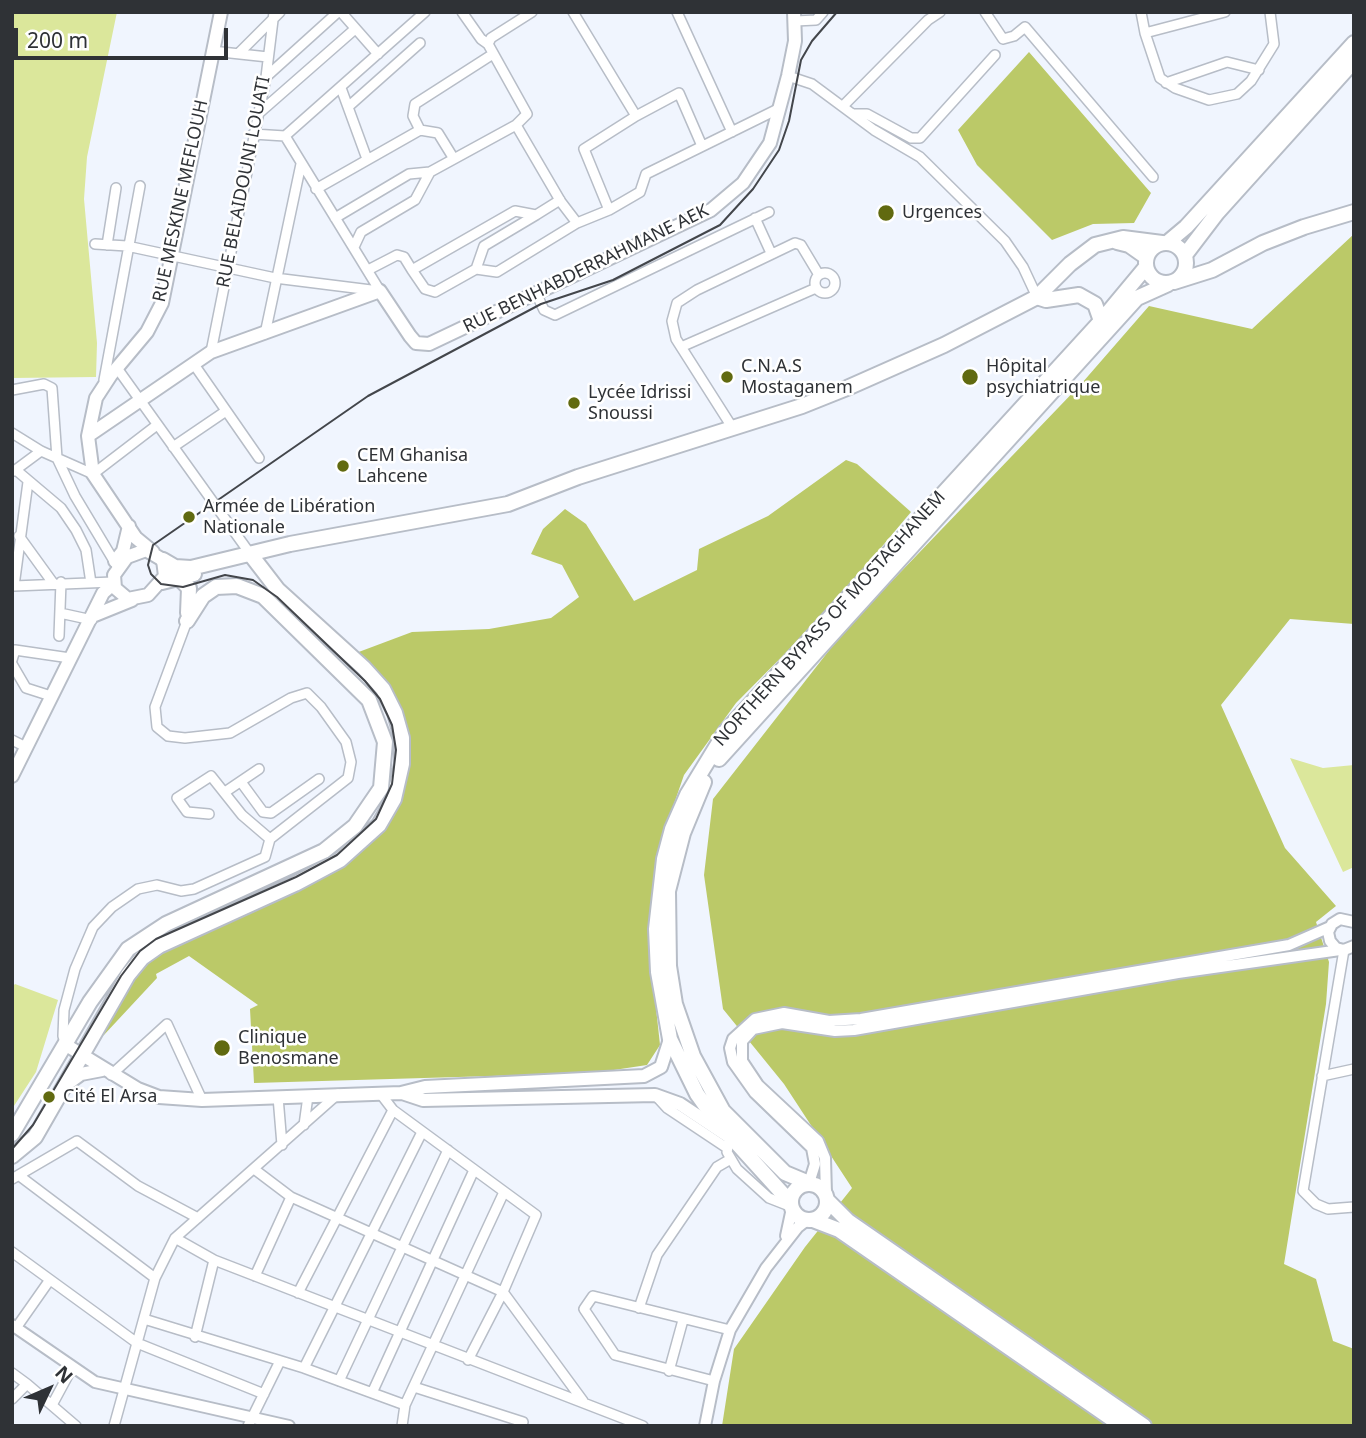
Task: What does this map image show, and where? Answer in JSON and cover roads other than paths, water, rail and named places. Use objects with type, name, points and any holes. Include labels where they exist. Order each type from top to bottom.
[{"type":"main road","name":"RUE MESKINE MEFLOUH","points":[[158,556],[139,541],[93,474],[88,436],[96,398],[157,315],[173,255],[221,12]]},
{"type":"main road","name":"RUE BENHABDERRAHMANE AEK","points":[[380,291],[411,336],[422,345],[435,342],[711,210],[743,183],[764,153],[775,129],[789,72],[792,15]]},
{"type":"main road","points":[[1146,262],[1152,248],[1164,243],[1194,218],[1354,43]]},
{"type":"main road","points":[[1109,240],[1129,245],[1146,262],[1156,281],[1171,283],[1184,272],[1185,257],[1217,213],[1354,61]]},
{"type":"main road","name":"NORTHERN BYPASS OF MOSTAGHANEM","points":[[808,1184],[785,1174],[723,1111],[693,1056],[682,1028],[669,966],[668,891],[676,855],[694,802],[710,772],[728,746],[1137,298],[1222,266],[1263,243],[1354,212]]},
{"type":"main road","points":[[116,565],[139,551],[158,556],[186,569],[290,544],[508,504],[578,477],[803,406],[847,388],[944,345],[1037,297],[1083,252],[1109,240],[1138,238],[1164,243],[1178,247],[1185,257],[1202,267],[1222,266]]},
{"type":"main road","name":"NORTHERN BYPASS OF MOSTAGHANEM","points":[[791,1206],[729,1141],[697,1094],[670,1039],[658,972],[659,894],[672,829],[704,765],[726,731],[1101,321],[1146,262]]},
{"type":"main road","points":[[88,436],[211,352],[380,291]]},
{"type":"main road","points":[[1037,297],[1046,300],[1079,295],[1095,304],[1101,321]]},
{"type":"main road","points":[[127,557],[133,543],[129,526]]},
{"type":"main road","points":[[12,776],[70,658],[93,618],[103,593],[113,582],[129,526]]},
{"type":"main road","points":[[267,577],[271,561],[290,544]]},
{"type":"main road","points":[[12,1156],[35,1137],[128,975],[150,951],[295,884],[340,860],[379,825],[398,787],[402,764],[401,738],[395,713],[383,690],[267,577],[251,555]]},
{"type":"main road","points":[[93,618],[148,594],[171,579],[240,562],[251,555]]},
{"type":"main road","points":[[158,556],[171,579],[184,583],[190,593],[187,621]]},
{"type":"main road","points":[[12,1134],[110,970],[136,942],[166,924],[324,851],[355,826],[370,808],[380,788],[386,754],[384,734],[376,710],[361,690],[262,596],[237,586],[204,586],[171,579]]},
{"type":"main road","points":[[113,582],[120,594],[132,600]]},
{"type":"main road","points":[[187,621],[203,596],[216,587]]},
{"type":"main road","points":[[95,1033],[95,1054],[106,1072]]},
{"type":"main road","points":[[66,1045],[106,1072],[159,1097],[202,1100],[340,1093],[401,1093],[425,1087],[644,1076],[656,1072],[665,1062],[670,1039]]},
{"type":"main road","points":[[66,1085],[81,1074],[106,1072]]},
{"type":"main road","points":[[644,1076],[655,1095]]},
{"type":"main road","points":[[401,1093],[423,1100],[655,1095],[680,1104],[729,1141]]},
{"type":"main road","points":[[1122,1426],[839,1230],[798,1216],[791,1206],[796,1189],[808,1184],[818,1186],[848,1221],[1144,1426]]},
{"type":"main road","points":[[810,1220],[825,1211],[827,1197]]},
{"type":"street","points":[[266,78],[339,12],[378,54]]},
{"type":"street","points":[[253,134],[285,136],[425,12]]},
{"type":"street","points":[[335,218],[410,174],[430,172],[454,159],[516,125],[527,114],[488,44],[481,39],[462,12]]},
{"type":"street","points":[[573,12],[636,116]]},
{"type":"street","points":[[677,12],[732,132]]},
{"type":"street","points":[[792,15],[816,20],[823,12]]},
{"type":"street","points":[[844,105],[930,16],[940,12]]},
{"type":"street","points":[[985,12],[1003,39],[1014,36],[1025,27],[1153,177]]},
{"type":"street","points":[[1141,12],[1144,33],[1156,72],[1166,83],[1196,96],[1220,99],[1245,88],[1274,44],[1270,12]]},
{"type":"street","points":[[1144,33],[1225,12]]},
{"type":"street","points":[[239,53],[276,14]]},
{"type":"street","name":"RUE BELAIDOUNI LOUATI","points":[[211,352],[266,78],[276,14]]},
{"type":"street","points":[[488,44],[491,38],[527,14]]},
{"type":"street","points":[[258,114],[355,29]]},
{"type":"street","points":[[348,107],[420,43]]},
{"type":"street","points":[[212,51],[268,57]]},
{"type":"street","points":[[421,130],[413,117],[415,104],[493,54]]},
{"type":"street","points":[[854,114],[867,114],[911,138],[920,138],[995,55]]},
{"type":"street","points":[[1166,83],[1227,62],[1259,70]]},
{"type":"street","points":[[789,72],[813,84],[874,130],[920,157],[1005,241],[1023,267],[1037,297]]},
{"type":"street","points":[[341,88],[368,159]]},
{"type":"street","points":[[609,209],[584,149],[679,93],[702,146]]},
{"type":"street","points":[[368,270],[397,255],[404,257],[425,289],[435,292],[476,269],[497,272],[577,223],[640,192],[646,174],[780,108]]},
{"type":"street","points":[[758,120],[775,129]]},
{"type":"street","points":[[516,125],[560,200],[577,223]]},
{"type":"street","points":[[316,189],[421,130],[438,133],[454,159]]},
{"type":"street","points":[[285,136],[380,291]]},
{"type":"street","points":[[265,334],[301,164]]},
{"type":"street","points":[[354,247],[361,232],[415,200],[430,172]]},
{"type":"street","points":[[410,174],[421,190]]},
{"type":"street","points":[[104,384],[127,246],[141,186]]},
{"type":"street","points":[[107,245],[116,188]]},
{"type":"street","points":[[476,269],[484,246],[560,200]]},
{"type":"street","points":[[412,270],[515,211],[536,215]]},
{"type":"street","points":[[536,293],[544,310],[555,315],[769,212]]},
{"type":"street","points":[[755,218],[771,253]]},
{"type":"street","points":[[733,427],[676,339],[672,321],[677,303],[771,253],[798,243],[819,275],[816,288]]},
{"type":"street","points":[[95,244],[127,246],[275,278],[380,291]]},
{"type":"street","points":[[816,288],[824,294],[835,287],[831,275],[819,275]]},
{"type":"street","points":[[681,347],[816,288]]},
{"type":"street","points":[[193,363],[258,458]]},
{"type":"street","points":[[117,368],[251,555]]},
{"type":"street","points":[[12,390],[44,384],[52,388],[57,458],[75,496],[116,565]]},
{"type":"street","points":[[173,447],[226,411]]},
{"type":"street","points":[[12,433],[41,451],[93,474],[157,425]]},
{"type":"street","points":[[41,451],[14,471],[61,508],[82,539],[91,583]]},
{"type":"street","points":[[28,482],[13,586],[113,582]]},
{"type":"street","points":[[61,508],[75,496]]},
{"type":"street","points":[[19,536],[57,583],[59,636]]},
{"type":"street","points":[[60,613],[93,618]]},
{"type":"street","points":[[66,1045],[63,1036],[65,1010],[75,969],[93,927],[112,906],[138,889],[157,885],[181,891],[194,889],[265,857],[270,839],[348,778],[351,762],[346,742],[321,707],[307,694],[291,698],[230,733],[206,737],[168,736],[157,727],[155,707],[187,621]]},
{"type":"street","points":[[51,696],[26,688],[12,662],[15,650],[70,658]]},
{"type":"street","points":[[12,740],[26,747]]},
{"type":"street","points":[[225,792],[259,769]]},
{"type":"street","points":[[209,814],[187,812],[177,798],[211,776],[242,815],[270,839]]},
{"type":"street","points":[[242,782],[263,812],[271,813],[319,779]]},
{"type":"street","points":[[808,1184],[815,1164],[812,1148],[755,1093],[733,1062],[730,1048],[733,1039],[755,1019],[784,1013],[829,1021],[860,1019],[1289,944],[1330,928],[1336,921],[1352,920]]},
{"type":"street","points":[[1330,928],[1330,941],[1348,950]]},
{"type":"street","points":[[1348,950],[1322,1076],[1303,1191],[1315,1204],[1328,1209],[1354,1207]]},
{"type":"street","points":[[827,1197],[825,1158],[818,1141],[758,1085],[742,1061],[741,1041],[753,1029],[782,1023],[835,1031],[855,1030],[1127,982],[1348,950]]},
{"type":"street","points":[[106,1072],[167,1024],[202,1100]]},
{"type":"street","points":[[1322,1076],[1354,1069]]},
{"type":"street","points":[[114,1426],[155,1278],[174,1238],[340,1093]]},
{"type":"street","points":[[380,1093],[393,1110],[536,1215],[503,1292],[468,1360]]},
{"type":"street","points":[[304,1125],[308,1096]]},
{"type":"street","points":[[278,1097],[282,1145]]},
{"type":"street","points":[[298,1293],[335,1217],[393,1110]]},
{"type":"street","points":[[304,1368],[422,1132]]},
{"type":"street","points":[[155,1278],[17,1178],[75,1140],[138,1186],[198,1217]]},
{"type":"street","points":[[729,1141],[729,1160],[777,1204],[791,1206],[784,1244]]},
{"type":"street","points":[[339,1381],[448,1150]]},
{"type":"street","points":[[639,1308],[657,1255],[717,1167],[729,1160]]},
{"type":"street","points":[[254,1169],[291,1197],[503,1292],[584,1403]]},
{"type":"street","points":[[372,1393],[474,1170]]},
{"type":"street","points":[[402,1426],[405,1405],[504,1192]]},
{"type":"street","points":[[255,1276],[291,1197]]},
{"type":"street","points":[[705,1426],[713,1381],[730,1330],[784,1244],[810,1220]]},
{"type":"street","points":[[174,1238],[214,1260],[433,1347],[643,1426]]},
{"type":"street","points":[[12,1252],[137,1343],[264,1394]]},
{"type":"street","points":[[195,1337],[214,1260]]},
{"type":"street","points":[[49,1281],[14,1327],[95,1382],[250,1422],[289,1426]]},
{"type":"street","points":[[713,1381],[615,1355],[584,1311],[593,1296],[730,1330]]},
{"type":"street","points":[[144,1319],[195,1337],[304,1368],[405,1405]]},
{"type":"street","points":[[669,1371],[683,1320]]},
{"type":"street","points":[[250,1422],[280,1361]]},
{"type":"street","points":[[52,1405],[72,1368]]},
{"type":"street","points":[[12,1373],[76,1426]]},
{"type":"street","points":[[12,1399],[27,1384]]},
{"type":"street","points":[[414,1387],[523,1422]]},
{"type":"tram line","points":[[12,1149],[33,1125],[121,976],[140,951],[156,939],[296,877],[337,855],[376,819],[392,784],[396,750],[392,725],[380,699],[365,681],[277,597],[253,580],[225,575],[183,587],[161,584],[151,574],[148,565],[153,545],[368,396],[541,304],[613,280],[720,225],[753,189],[779,150],[789,121],[801,60],[812,41],[837,12]]},
{"type":"place","name":"Urgences","points":[[886,213]]},
{"type":"place","name":"C.N.A.S Mostaganem","points":[[727,377]]},
{"type":"place","name":"Hôpital psychiatrique","points":[[970,377]]},
{"type":"place","name":"Lycée Idrissi Snoussi","points":[[574,403]]},
{"type":"place","name":"CEM Ghanisa Lahcene","points":[[343,466]]},
{"type":"place","name":"Armée de Libération Nationale","points":[[189,517]]},
{"type":"place","name":"Clinique Benosmane","points":[[222,1048]]},
{"type":"place","name":"Cité El Arsa","points":[[49,1097]]}]
